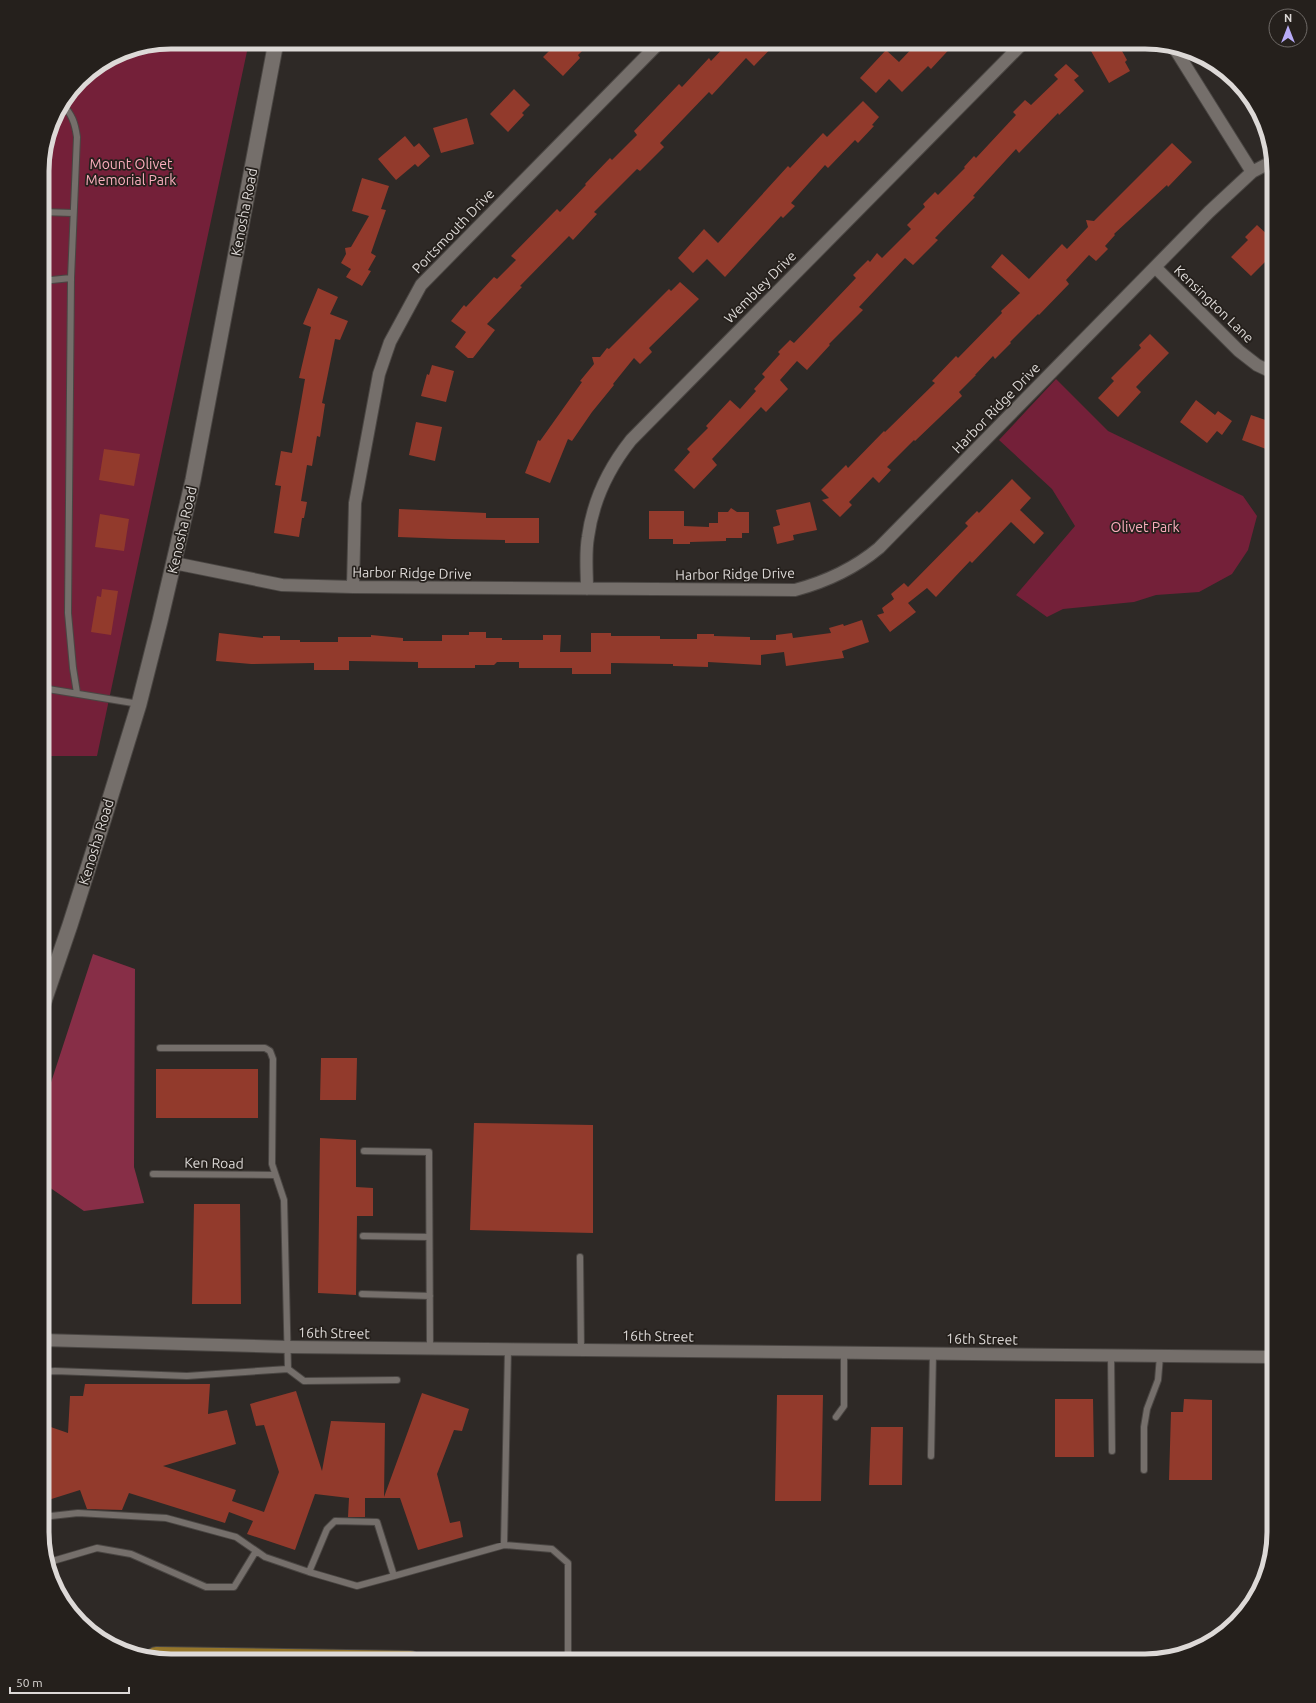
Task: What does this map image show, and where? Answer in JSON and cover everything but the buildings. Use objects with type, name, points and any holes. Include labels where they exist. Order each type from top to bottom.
[{"type":"street","name":"Kenosha Road","points":[[49,987],[75,912],[139,704],[174,563],[193,480],[275,49]]},
{"type":"street","name":"Portsmouth Drive","points":[[353,587],[355,503],[379,374],[390,342],[421,285],[653,49]]},
{"type":"street","name":"Wembley Drive","points":[[587,589],[588,538],[595,504],[603,482],[617,457],[631,440],[1017,49]]},
{"type":"street","points":[[1178,53],[1252,172]]},
{"type":"street","name":"Harbor Ridge Drive","points":[[174,563],[282,585],[353,587],[795,590],[818,584],[865,560],[879,548],[1209,212],[1252,172],[1267,164]]},
{"type":"street","name":"Kensington Lane","points":[[1155,268],[1239,351],[1257,365],[1267,370]]},
{"type":"street","name":"16th Street","points":[[49,1340],[288,1347],[430,1349],[1267,1357]]},
{"type":"lane","points":[[66,109],[76,124],[77,137],[73,213],[68,613],[77,693]]},
{"type":"lane","points":[[49,212],[73,213]]},
{"type":"lane","points":[[49,280],[72,278]]},
{"type":"lane","points":[[49,689],[139,704]]},
{"type":"lane","points":[[160,1048],[265,1048],[270,1051],[273,1059],[272,1164],[284,1200],[288,1369]]},
{"type":"lane","points":[[364,1151],[429,1152],[430,1349]]},
{"type":"lane","name":"Ken Road","points":[[153,1174],[275,1175]]},
{"type":"lane","points":[[363,1236],[429,1237]]},
{"type":"lane","points":[[580,1257],[581,1350]]},
{"type":"lane","points":[[362,1294],[430,1296]]},
{"type":"lane","points":[[504,1546],[508,1350]]},
{"type":"lane","points":[[836,1417],[844,1406],[844,1353]]},
{"type":"lane","points":[[931,1456],[933,1353]]},
{"type":"lane","points":[[1110,1355],[1112,1451]]},
{"type":"lane","points":[[1144,1470],[1144,1427],[1147,1409],[1158,1380],[1160,1356]]},
{"type":"lane","points":[[49,1371],[187,1376],[288,1369],[304,1381],[397,1380]]},
{"type":"lane","points":[[49,1516],[78,1513],[166,1518],[236,1537],[264,1557],[308,1572],[357,1586],[504,1546],[552,1549],[568,1563],[568,1654]]},
{"type":"lane","points":[[308,1572],[327,1529],[335,1521],[377,1522],[394,1576]]},
{"type":"lane","points":[[52,1561],[97,1548],[131,1554],[206,1587],[234,1587],[256,1551]]},
{"type":"green space","name":"Mount Olivet Memorial Park","points":[[248,49],[97,756],[49,756],[49,163],[53,139],[65,110],[79,90],[97,74],[124,58],[155,50]]},
{"type":"green space","name":"Olivet Park","points":[[1056,379],[1108,431],[1243,496],[1257,516],[1248,550],[1232,574],[1199,592],[1156,595],[1134,602],[1063,609],[1047,617],[1016,595],[1075,526],[1052,489],[999,440]]},
{"type":"shaded area","points":[[93,954],[135,969],[134,1167],[144,1203],[84,1211],[49,1187],[49,1089]]}]
